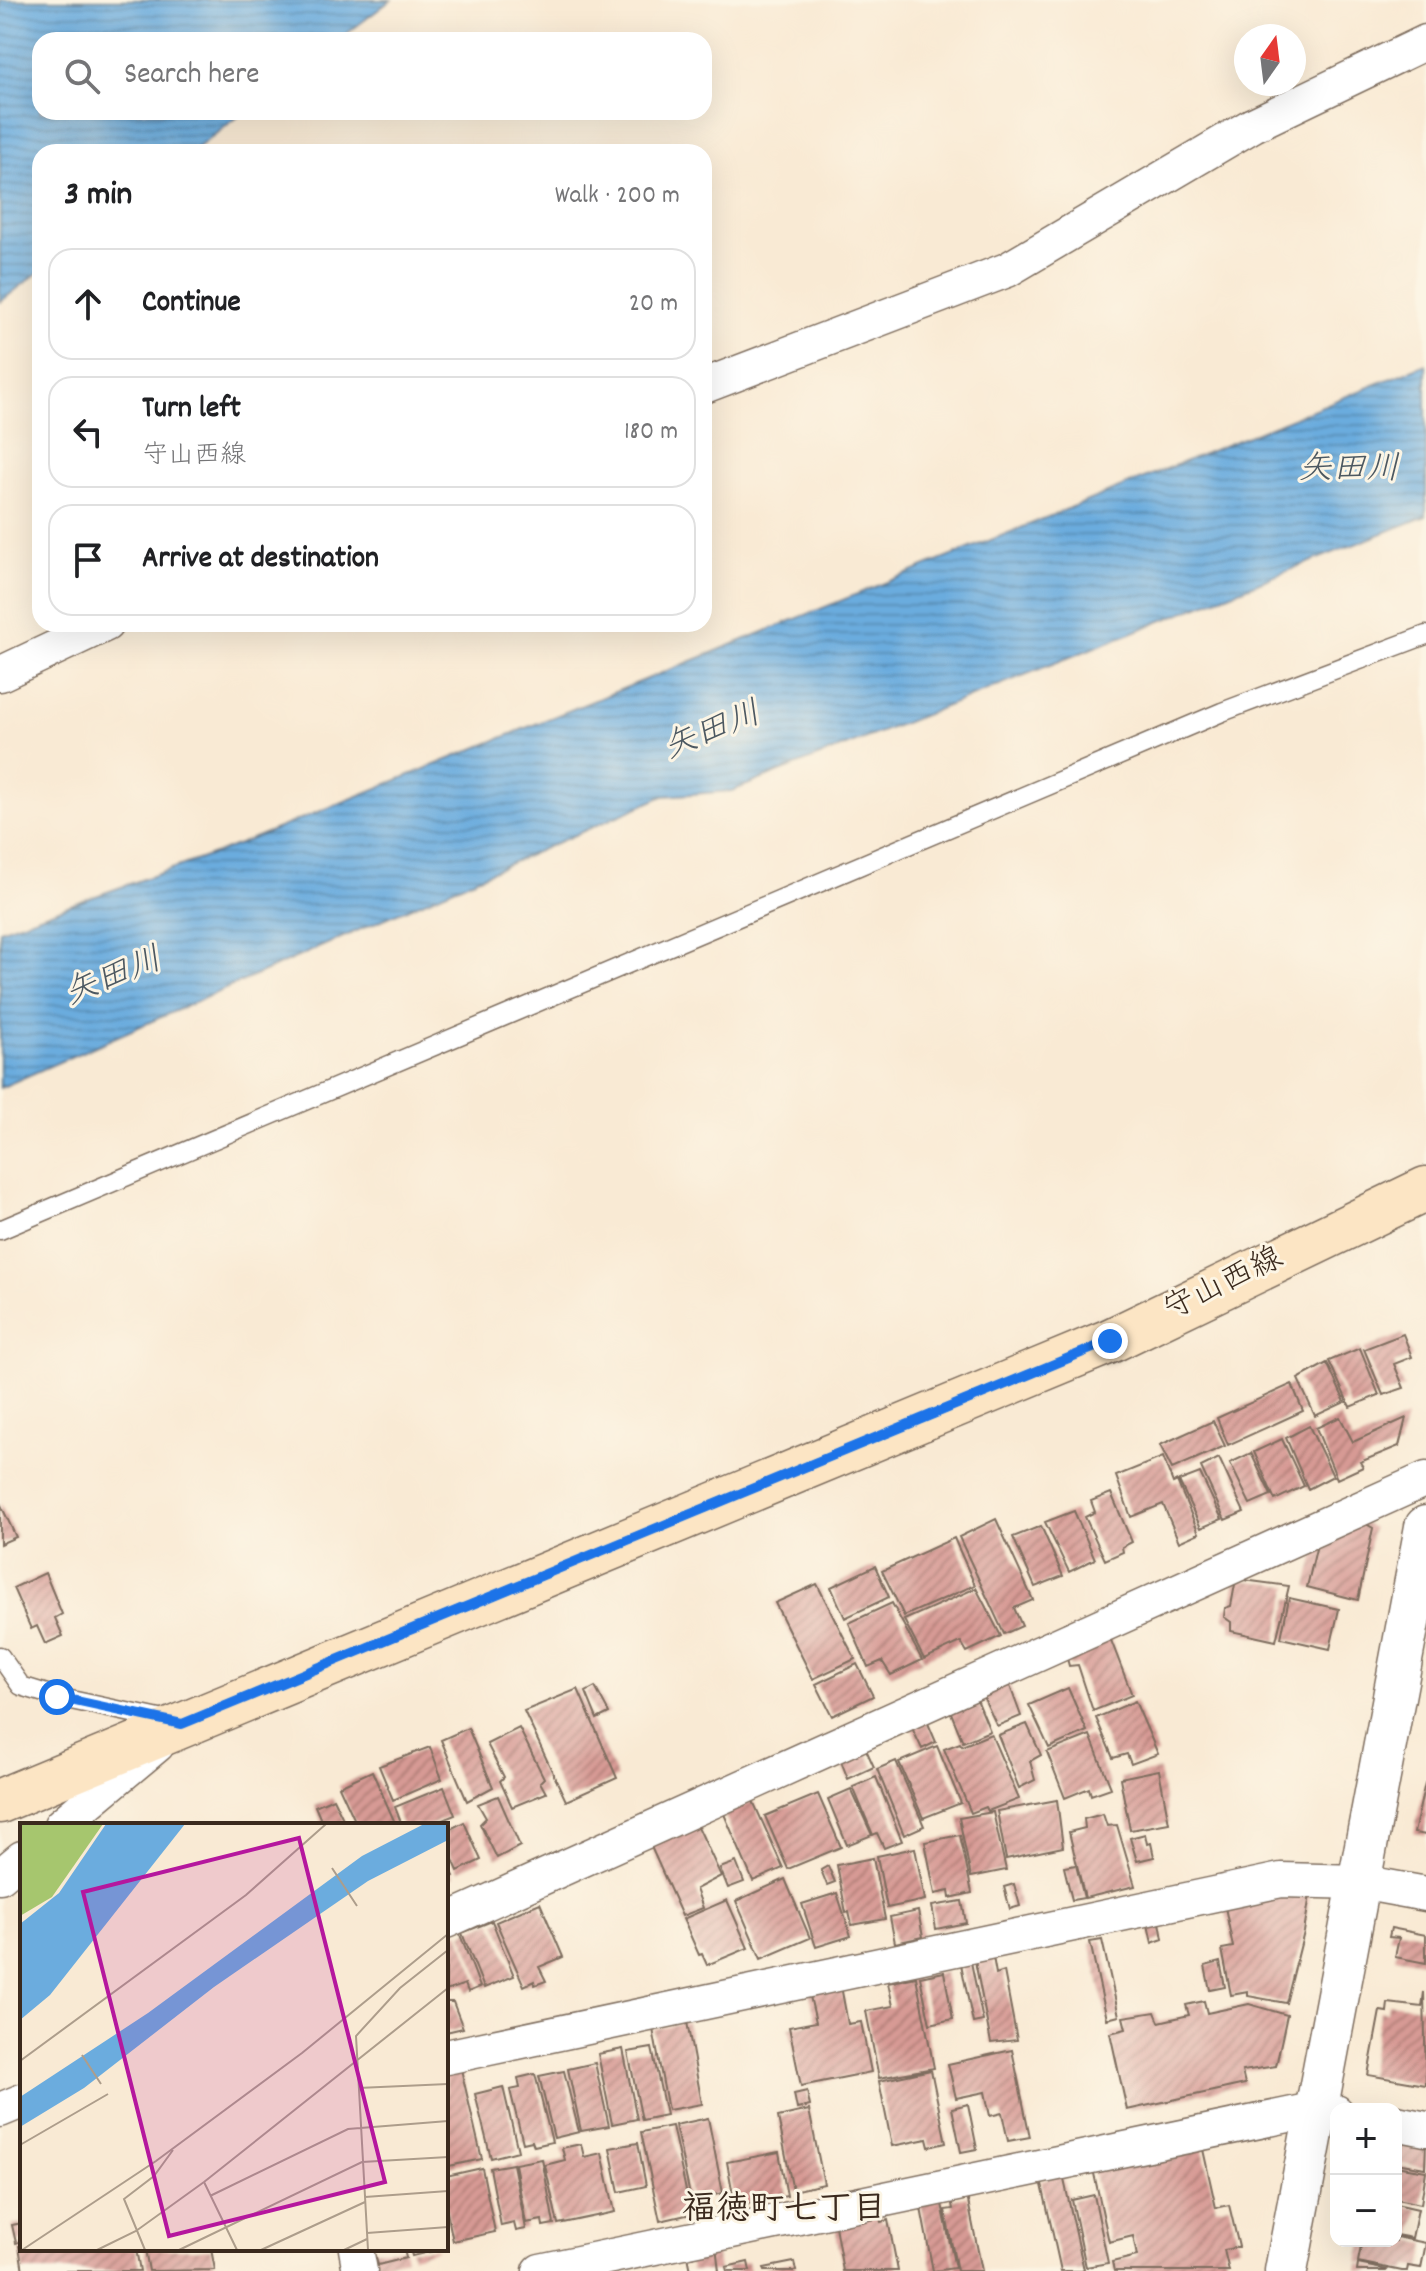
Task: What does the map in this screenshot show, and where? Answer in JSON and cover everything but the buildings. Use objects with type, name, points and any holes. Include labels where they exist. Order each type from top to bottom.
[{"type":"main road","name":"守山西線","points":[[0,1801],[1110,1341],[1426,1189]]},
{"type":"street","points":[[712,383],[1007,270],[1253,125],[1426,42]]},
{"type":"street","points":[[0,674],[89,632]]},
{"type":"street","points":[[448,1920],[1426,1479]]},
{"type":"street","points":[[1286,2271],[1326,2111],[1360,1882],[1415,1645],[1426,1527]]},
{"type":"street","points":[[63,1823],[182,1724]]},
{"type":"street","points":[[0,1876],[20,1860]]},
{"type":"street","points":[[448,2057],[1281,1880],[1360,1882],[1426,1894]]},
{"type":"street","points":[[0,2110],[20,2102]]},
{"type":"street","points":[[540,2271],[1326,2111]]},
{"type":"street","points":[[1402,2124],[1426,2129]]},
{"type":"street","points":[[356,2251],[360,2271]]},
{"type":"lane","points":[[0,1230],[1222,712],[1426,635]]},
{"type":"lane","points":[[0,1656],[21,1686],[57,1697],[182,1724]]},
{"type":"water","points":[[0,0],[391,0],[349,32],[32,32],[32,120],[234,120],[202,144],[32,144],[32,277],[0,302]]},
{"type":"water","name":"矢田川","points":[[1426,364],[1426,516],[732,791],[663,796],[0,1088],[0,930],[217,853]]},
{"type":"district","name":"福徳町七丁目","points":[[784,2211]]},
{"type":"route","points":[[57,1697],[182,1724],[1110,1341]]}]
